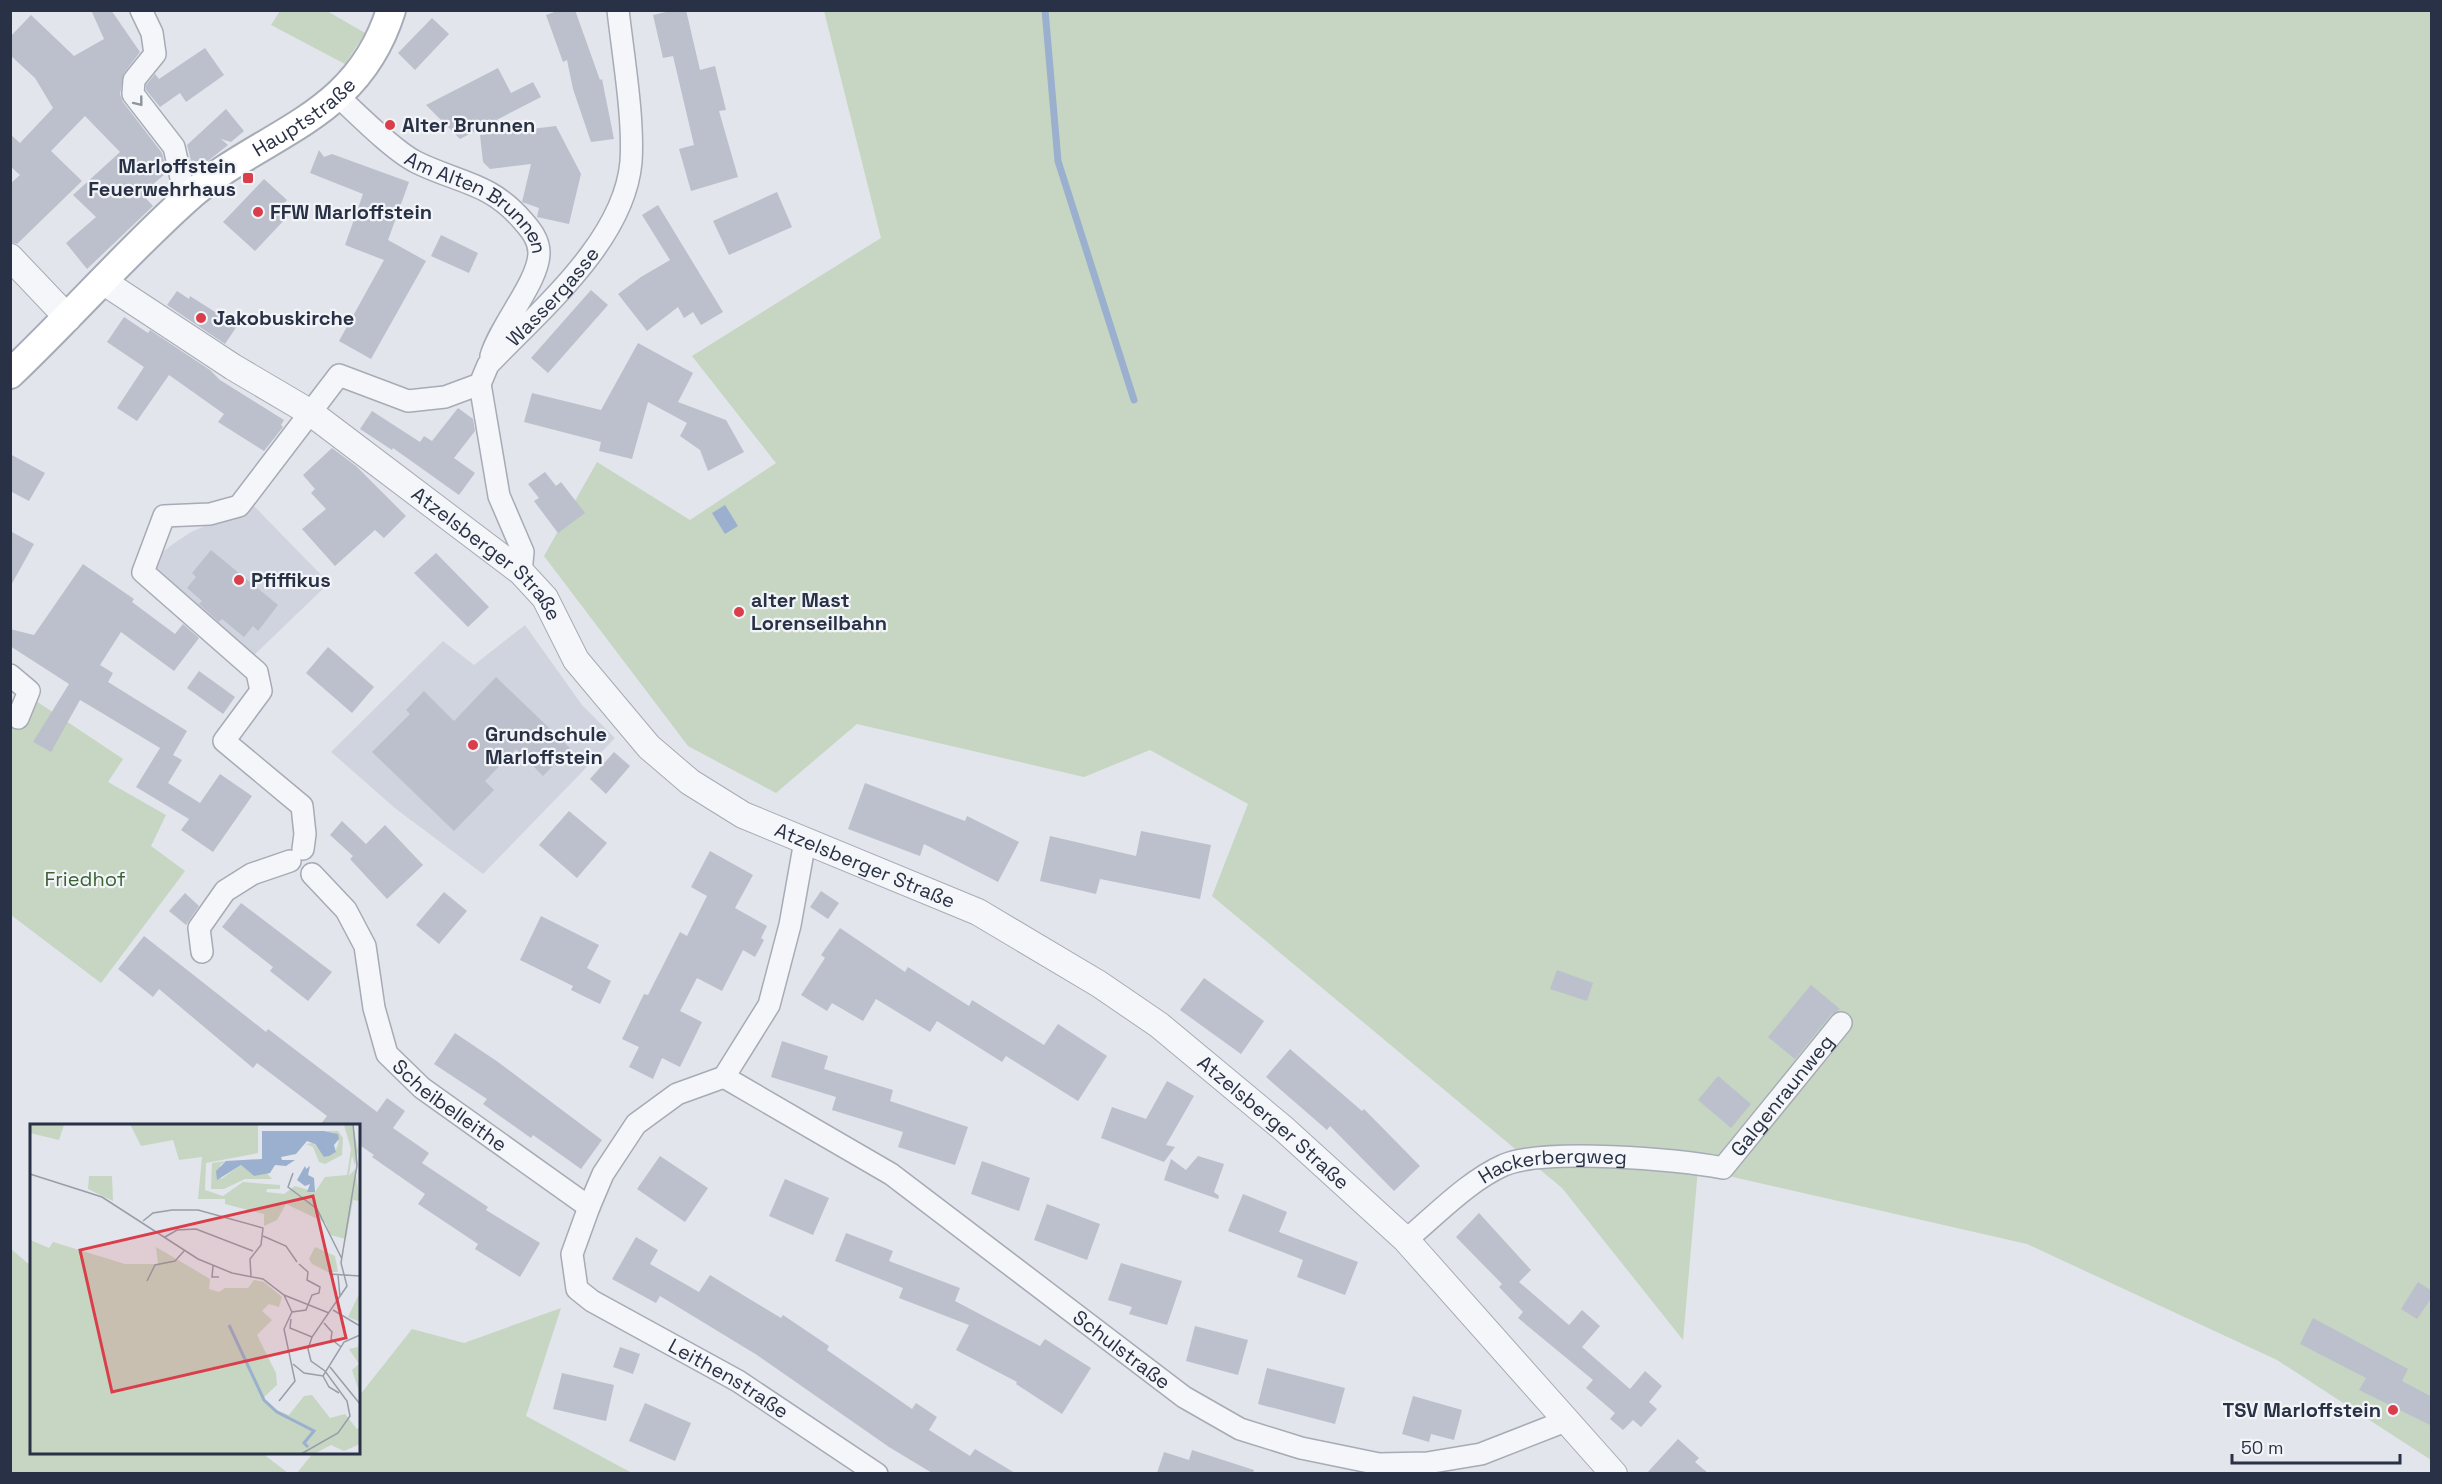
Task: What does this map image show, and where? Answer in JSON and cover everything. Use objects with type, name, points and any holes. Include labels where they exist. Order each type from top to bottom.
[{"type":"main road","name":"Hauptstraße","points":[[10,374],[105,282],[146,237],[186,200],[236,164],[313,117],[339,97],[367,62],[382,35],[391,10]]},
{"type":"street","points":[[141,10],[152,33],[155,54],[134,80],[133,94],[174,147],[186,200]]},
{"type":"street","name":"Wassergasse","points":[[311,413],[339,375],[408,401],[445,397],[484,375],[600,242],[619,206],[631,162],[618,10]]},
{"type":"street","name":"Am Alten Brunnen","points":[[339,97],[416,162],[477,184],[494,194],[515,211],[534,233],[539,252],[536,270],[496,340],[484,375],[499,496],[523,552],[521,572]]},
{"type":"street","points":[[10,257],[68,318]]},
{"type":"street","name":"Atzelsberger Straße","points":[[105,282],[233,367],[311,413],[521,572],[545,598],[576,660],[649,747],[690,782],[743,815],[978,912],[1099,984],[1159,1025],[1266,1114],[1406,1240],[1614,1473]]},
{"type":"street","points":[[202,952],[199,928],[225,891],[252,874],[296,855],[304,834],[302,806],[224,741],[261,691],[257,672],[143,572],[164,516],[210,514],[239,506],[311,413]]},
{"type":"street","points":[[10,675],[29,691],[18,718]]},
{"type":"street","points":[[589,1207],[603,1174],[636,1124],[677,1094],[724,1077],[769,1005],[790,924],[805,841]]},
{"type":"street","name":"Scheibelleithe","points":[[296,855],[292,870],[297,875],[312,874],[346,910],[365,946],[374,1008],[387,1054],[422,1088],[589,1207]]},
{"type":"street","name":"Galgenraunweg","points":[[1723,1168],[1841,1023]]},
{"type":"street","name":"Schulstraße","points":[[724,1077],[891,1174],[1184,1396],[1240,1429],[1301,1448],[1379,1464],[1427,1464],[1481,1454],[1568,1420]]},
{"type":"street","name":"Hackerbergweg","points":[[1406,1240],[1478,1182],[1503,1166],[1517,1161],[1547,1157],[1599,1158],[1702,1164],[1723,1168]]},
{"type":"street","name":"Leithenstraße","points":[[589,1207],[572,1254],[577,1289],[592,1301],[738,1382],[877,1473]]},
{"type":"shaded area","name":"Pfiffikus","points":[[253,505],[329,583],[250,659],[149,578],[160,554],[173,544],[191,532]]},
{"type":"shaded area","name":"Grundschule Marloffstein","points":[[525,625],[582,705],[615,738],[483,874],[396,809],[331,752],[443,641],[474,665]]},
{"type":"green space","points":[[280,11],[327,11],[365,33],[345,64],[271,25]]},
{"type":"green space","points":[[824,11],[2431,11],[2431,1460],[2277,1360],[2027,1244],[1698,1169],[1683,1340],[1562,1188],[1212,896],[1248,804],[1150,750],[1084,777],[857,724],[776,793],[688,746],[544,556],[597,462],[690,520],[776,463],[692,356],[881,238]]},
{"type":"green space","name":"Friedhof","points":[[30,697],[123,759],[108,782],[166,815],[151,846],[185,871],[101,983],[11,915],[10,711]]},
{"type":"green space","points":[[11,1249],[30,1265],[30,1454],[263,1454],[288,1473],[11,1473]]},
{"type":"green space","points":[[561,1308],[526,1416],[632,1473],[297,1473],[312,1454],[360,1454],[360,1395],[412,1329],[464,1343]]},
{"type":"water","points":[[725,505],[738,526],[725,534],[712,513]]},
{"type":"building","points":[[91,10],[111,10],[140,52],[124,73],[120,94],[123,102],[162,153],[167,172],[142,194],[153,206],[87,269],[66,243],[96,217],[73,195],[120,152],[85,116],[51,151],[82,181],[17,244],[10,242],[10,184],[20,175],[10,166],[10,134],[20,143],[53,108],[35,78],[10,55],[10,37],[31,15],[74,56],[104,39]]},
{"type":"building","points":[[560,10],[575,10],[600,80],[602,79],[614,139],[591,142],[573,89],[567,60],[563,62],[546,15]]},
{"type":"building","points":[[686,10],[700,70],[715,66],[726,110],[719,111],[738,177],[691,191],[679,149],[694,145],[673,56],[663,58],[653,15]]},
{"type":"building","points":[[432,18],[449,34],[415,70],[398,53]]},
{"type":"building","points":[[205,48],[224,75],[186,102],[180,93],[160,107],[146,90],[146,85],[155,74],[159,79]]},
{"type":"building","name":"Alter Brunnen","points":[[498,68],[511,93],[533,82],[541,97],[460,139],[426,105]]},
{"type":"building","points":[[226,109],[244,131],[231,142],[221,139],[228,145],[194,172],[187,145]]},
{"type":"building","points":[[556,126],[581,174],[569,224],[537,217],[539,208],[522,202],[531,164],[490,169],[483,162],[480,135]]},
{"type":"building","points":[[319,150],[324,157],[332,154],[409,182],[388,240],[426,261],[371,359],[339,341],[384,260],[345,245],[363,194],[310,173]]},
{"type":"building","name":"FFW Marloffstein","points":[[264,179],[287,200],[280,208],[288,216],[255,251],[223,222]]},
{"type":"building","points":[[777,192],[792,227],[729,255],[713,221]]},
{"type":"building","points":[[658,205],[723,312],[701,325],[693,312],[684,318],[678,307],[647,331],[618,294],[670,260],[642,215]]},
{"type":"building","points":[[441,235],[478,253],[469,273],[431,256]]},
{"type":"building","points":[[591,290],[608,305],[548,373],[531,358]]},
{"type":"building","name":"Jakobuskirche","points":[[177,291],[189,299],[190,296],[237,326],[225,344],[167,305]]},
{"type":"building","points":[[124,317],[148,333],[150,330],[210,370],[220,380],[284,420],[281,425],[283,427],[264,451],[218,422],[224,414],[169,375],[137,421],[117,408],[144,367],[107,342]]},
{"type":"building","points":[[638,343],[693,373],[678,402],[726,420],[744,452],[708,471],[700,450],[680,436],[687,423],[648,402],[632,459],[599,451],[601,442],[524,422],[532,393],[601,410]]},
{"type":"building","points":[[458,408],[473,419],[475,431],[454,458],[475,473],[459,495],[393,448],[392,450],[360,429],[372,411],[420,442],[424,436],[432,441]]},
{"type":"building","points":[[332,448],[356,466],[406,516],[384,538],[375,530],[335,566],[302,529],[326,509],[311,493],[315,489],[303,475]]},
{"type":"building","points":[[10,454],[45,473],[29,501],[10,491]]},
{"type":"building","points":[[545,472],[556,486],[561,482],[585,513],[558,533],[534,501],[539,498],[528,484]]},
{"type":"building","points":[[10,531],[34,544],[10,587]]},
{"type":"building","points":[[211,550],[278,605],[258,631],[253,626],[244,637],[222,619],[219,622],[199,604],[202,601],[187,588],[196,577],[192,573]]},
{"type":"building","points":[[436,553],[489,607],[468,627],[414,573]]},
{"type":"building","points":[[83,564],[134,599],[132,602],[175,634],[183,624],[199,638],[174,671],[121,632],[100,665],[113,673],[108,682],[187,731],[173,755],[182,760],[168,783],[200,803],[220,774],[252,796],[213,852],[181,830],[189,819],[136,787],[160,748],[80,700],[51,752],[33,742],[69,684],[10,646],[10,629],[34,635]]},
{"type":"building","points":[[328,647],[374,687],[352,713],[306,673]]},
{"type":"building","points":[[199,671],[235,697],[223,714],[187,688]]},
{"type":"building","points":[[496,677],[570,748],[543,776],[516,749],[485,781],[494,790],[454,831],[372,752],[410,714],[406,710],[424,691],[454,721]]},
{"type":"building","points":[[614,752],[630,766],[606,794],[590,779]]},
{"type":"building","points":[[865,783],[965,821],[967,816],[1019,842],[998,882],[924,844],[920,856],[848,829]]},
{"type":"building","points":[[569,811],[607,843],[577,878],[539,845]]},
{"type":"building","points":[[342,821],[366,844],[385,825],[423,865],[387,899],[350,859],[353,856],[330,835]]},
{"type":"building","points":[[1141,831],[1211,845],[1200,899],[1100,879],[1096,894],[1040,881],[1050,836],[1136,856]]},
{"type":"building","points":[[710,851],[753,875],[735,908],[767,926],[761,938],[764,940],[755,957],[743,950],[722,991],[697,978],[680,1011],[702,1022],[680,1067],[662,1058],[653,1079],[629,1067],[639,1047],[622,1039],[644,994],[648,995],[680,932],[687,936],[707,896],[691,887]]},
{"type":"building","points":[[821,891],[839,903],[828,919],[810,907]]},
{"type":"building","points":[[444,892],[467,911],[439,944],[416,925]]},
{"type":"building","points":[[185,893],[199,906],[186,925],[169,911]]},
{"type":"building","points":[[241,903],[332,972],[308,1001],[270,971],[273,967],[222,927]]},
{"type":"building","points":[[541,916],[599,945],[587,968],[611,981],[600,1004],[571,990],[573,986],[520,960]]},
{"type":"building","points":[[840,928],[905,972],[908,967],[969,1006],[972,1000],[1044,1045],[1058,1024],[1107,1056],[1078,1101],[1006,1056],[1002,1062],[937,1021],[930,1032],[876,999],[863,1021],[832,1003],[827,1011],[801,995],[825,958],[821,955]]},
{"type":"building","points":[[144,936],[266,1032],[268,1029],[377,1112],[387,1098],[405,1111],[393,1128],[429,1153],[422,1163],[488,1207],[486,1210],[540,1243],[520,1277],[475,1249],[478,1244],[418,1204],[425,1194],[372,1157],[374,1155],[360,1145],[360,1124],[321,1124],[327,1116],[257,1063],[253,1068],[159,989],[153,997],[118,969]]},
{"type":"building","points":[[1557,970],[1593,983],[1587,1001],[1550,989]]},
{"type":"building","points":[[1204,978],[1264,1021],[1241,1054],[1180,1010]]},
{"type":"building","points":[[1811,985],[1840,1009],[1831,1015],[1795,1059],[1768,1037]]},
{"type":"building","points":[[455,1033],[498,1062],[602,1140],[581,1169],[533,1135],[531,1138],[483,1104],[487,1099],[434,1064]]},
{"type":"building","points":[[782,1041],[828,1056],[824,1069],[893,1090],[890,1101],[968,1127],[955,1165],[898,1147],[903,1132],[832,1110],[836,1097],[771,1077]]},
{"type":"building","points":[[1290,1049],[1362,1111],[1364,1109],[1420,1166],[1394,1191],[1330,1126],[1327,1130],[1266,1077]]},
{"type":"building","points":[[1718,1076],[1751,1104],[1731,1128],[1698,1100]]},
{"type":"building","points":[[1167,1081],[1194,1096],[1166,1145],[1175,1147],[1164,1162],[1101,1138],[1112,1107],[1146,1119]]},
{"type":"building","points":[[660,1156],[708,1188],[685,1222],[637,1189]]},
{"type":"building","points":[[1198,1156],[1224,1164],[1214,1192],[1219,1196],[1218,1199],[1164,1180],[1171,1159],[1186,1170]]},
{"type":"building","points":[[982,1161],[1030,1178],[1019,1211],[971,1194]]},
{"type":"building","points":[[785,1179],[829,1198],[813,1235],[769,1216]]},
{"type":"building","points":[[1243,1194],[1287,1212],[1279,1232],[1358,1262],[1345,1295],[1297,1277],[1303,1260],[1228,1231]]},
{"type":"building","points":[[1047,1204],[1100,1224],[1087,1260],[1034,1240]]},
{"type":"building","points":[[1479,1213],[1531,1270],[1519,1282],[1569,1325],[1582,1310],[1600,1326],[1582,1347],[1630,1389],[1645,1371],[1662,1386],[1649,1402],[1657,1409],[1641,1427],[1633,1420],[1623,1430],[1610,1419],[1615,1413],[1586,1388],[1593,1380],[1518,1318],[1523,1312],[1499,1287],[1502,1284],[1456,1237]]},
{"type":"building","points":[[846,1233],[893,1251],[889,1261],[960,1288],[955,1301],[1040,1346],[1045,1339],[1091,1368],[1062,1414],[1016,1384],[1017,1382],[956,1350],[969,1325],[899,1298],[903,1288],[835,1261]]},
{"type":"building","points":[[636,1237],[658,1250],[650,1264],[699,1292],[710,1275],[781,1318],[783,1315],[829,1346],[827,1350],[912,1409],[916,1403],[937,1417],[929,1430],[970,1456],[975,1449],[1015,1473],[932,1473],[889,1447],[757,1355],[660,1296],[656,1303],[612,1279]]},
{"type":"building","points":[[1121,1263],[1182,1281],[1167,1325],[1129,1314],[1132,1307],[1108,1300]]},
{"type":"building","points":[[2418,1282],[2432,1291],[2432,1297],[2417,1319],[2401,1309]]},
{"type":"building","points":[[2313,1318],[2408,1369],[2402,1381],[2432,1397],[2432,1426],[2359,1390],[2366,1378],[2300,1344]]},
{"type":"building","points":[[1195,1326],[1248,1340],[1238,1375],[1186,1361]]},
{"type":"building","points":[[620,1347],[640,1354],[633,1374],[613,1367]]},
{"type":"building","points":[[1267,1368],[1345,1388],[1335,1424],[1258,1404]]},
{"type":"building","points":[[562,1373],[614,1385],[606,1421],[553,1409]]},
{"type":"building","points":[[1413,1396],[1462,1410],[1454,1440],[1431,1434],[1429,1442],[1402,1434]]},
{"type":"building","points":[[645,1403],[691,1423],[675,1461],[629,1441]]},
{"type":"building","points":[[1678,1439],[1699,1458],[1695,1462],[1708,1473],[1647,1473]]},
{"type":"building","points":[[1192,1450],[1254,1470],[1253,1473],[1157,1473],[1164,1452],[1189,1460]]},
{"type":"waterway","points":[[1045,10],[1058,161],[1134,400]]},
{"type":"place","name":"Alter Brunnen","points":[[390,125]]},
{"type":"place","name":"Marloffstein Feuerwehrhaus","points":[[248,178]]},
{"type":"place","name":"FFW Marloffstein","points":[[258,212]]},
{"type":"place","name":"Jakobuskirche","points":[[201,318]]},
{"type":"place","name":"Pfiffikus","points":[[239,580]]},
{"type":"place","name":"alter Mast Lorenseilbahn","points":[[739,612]]},
{"type":"place","name":"Grundschule Marloffstein","points":[[473,745]]},
{"type":"place","name":"TSV Marloffstein","points":[[2393,1410]]}]
